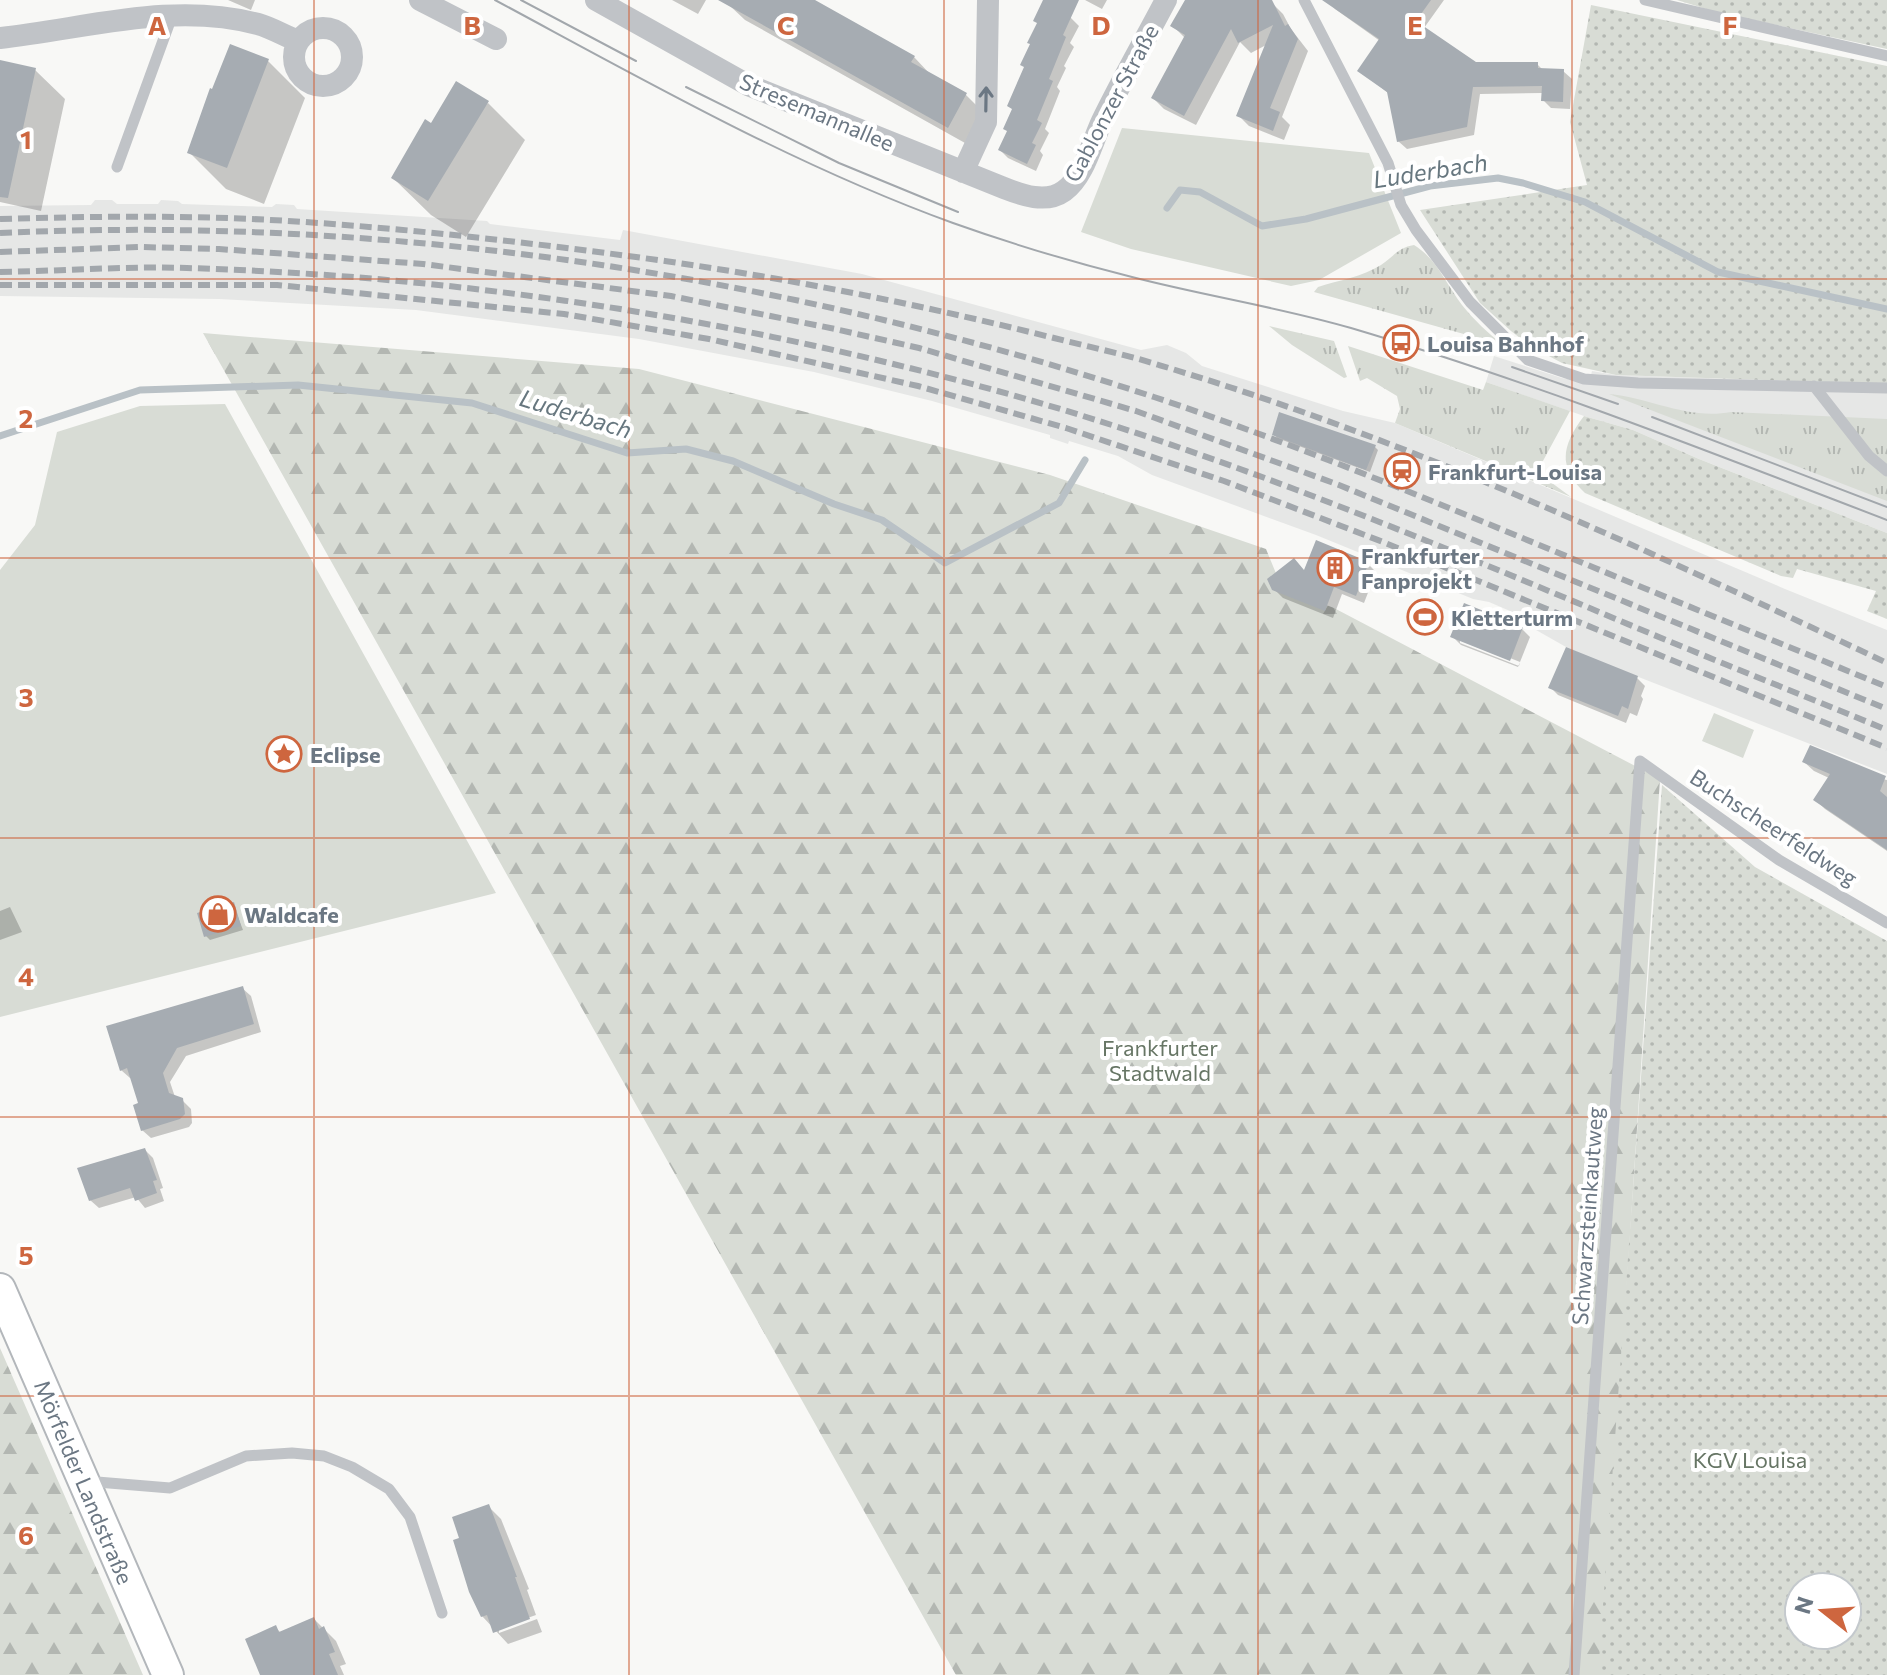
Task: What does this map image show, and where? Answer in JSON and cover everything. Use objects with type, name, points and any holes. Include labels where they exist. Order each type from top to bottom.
[{"type":"main road","name":"Mörfelder Landstraße","points":[[0,1289],[168,1675]]},
{"type":"street","points":[[420,0],[496,39]]},
{"type":"street","name":"Stresemannallee","points":[[596,0],[748,85],[1027,196],[1048,197]]},
{"type":"street","points":[[963,172],[986,122],[988,0]]},
{"type":"street","name":"Gablonzer Straße","points":[[1048,197],[1064,191],[1077,176],[1102,121],[1166,0]]},
{"type":"street","points":[[0,38],[48,33],[99,21],[211,16],[260,25],[298,41]]},
{"type":"lane","points":[[1304,0],[1388,163],[1401,205],[1416,230],[1470,302],[1528,360],[1584,379],[1887,388]]},
{"type":"lane","points":[[1645,0],[1887,56]]},
{"type":"lane","points":[[117,167],[172,16]]},
{"type":"lane","points":[[1814,386],[1869,456],[1887,471]]},
{"type":"lane","name":"Buchscheerfeldweg","points":[[1640,761],[1779,860],[1887,923]]},
{"type":"lane","name":"Schwarzsteinkautweg","points":[[1574,1675],[1640,761]]},
{"type":"lane","points":[[85,1481],[170,1488],[246,1456],[292,1453],[324,1456],[352,1467],[389,1489],[410,1517],[442,1613]]},
{"type":"shaded area","points":[[95,200],[112,200],[117,204],[158,204],[161,200],[182,204],[294,205],[297,209],[487,221],[490,224],[620,240],[623,230],[862,274],[1141,350],[1167,345],[1186,353],[1202,366],[1343,411],[1395,423],[1887,630],[1887,774],[1595,660],[1566,647],[1510,611],[1489,602],[1473,599],[1316,535],[1152,475],[1118,456],[1069,441],[1068,444],[1050,438],[1050,435],[932,401],[814,372],[639,339],[416,310],[219,299],[0,296],[0,206],[91,205]]},
{"type":"shaded area","points":[[1494,356],[1562,378],[1589,383],[1592,371],[1616,375],[1887,384],[1887,533],[1633,430],[1486,382]]},
{"type":"green space","points":[[1677,0],[1887,0],[1887,49],[1716,12]]},
{"type":"green space","points":[[1591,5],[1887,66],[1887,384],[1616,375],[1562,363],[1530,346],[1480,303],[1420,210],[1587,185],[1570,122]]},
{"type":"green space","points":[[1122,128],[1369,153],[1401,233],[1319,280],[1291,286],[1131,249],[1081,232]]},
{"type":"green space","points":[[1414,245],[1435,265],[1471,316],[1503,345],[1314,292],[1318,287],[1374,269],[1400,250]]},
{"type":"green space","points":[[1269,326],[1334,341],[1347,377],[1292,345]]},
{"type":"green space","name":"Frankfurter Stadtwald","points":[[203,333],[639,369],[1050,475],[1266,549],[1282,588],[1334,608],[1660,779],[1601,1675],[956,1675]]},
{"type":"green space","points":[[1348,346],[1483,390],[1486,382],[1570,411],[1537,472],[1571,497],[1395,423],[1400,409],[1397,396],[1367,378],[1360,381]]},
{"type":"green space","points":[[1609,394],[1700,413],[1887,419],[1887,501]]},
{"type":"green space","points":[[225,404],[496,893],[0,1017],[0,570],[35,525],[57,432],[140,406]]},
{"type":"green space","points":[[1584,416],[1633,430],[1887,533],[1887,619],[1867,611],[1876,591],[1797,569],[1793,578],[1781,576],[1585,493],[1570,474],[1566,456],[1571,437]]},
{"type":"green space","points":[[1714,713],[1754,730],[1743,758],[1702,741]]},
{"type":"green space","name":"KGV Louisa","points":[[1662,785],[1755,867],[1887,941],[1887,1675],[1598,1675]]},
{"type":"green space","points":[[0,1348],[143,1675],[0,1675]]},
{"type":"building","points":[[718,0],[815,0],[915,56],[911,62],[967,93],[948,128]]},
{"type":"building","points":[[1043,0],[1079,0],[1063,35],[1066,37],[1049,79],[1053,81],[1037,120],[1042,123],[1032,143],[1036,145],[1027,164],[998,150],[1012,109],[1007,106],[1024,67],[1020,65],[1037,23],[1033,21]]},
{"type":"building","points":[[1185,0],[1272,0],[1285,26],[1288,24],[1298,39],[1270,108],[1280,112],[1273,131],[1236,116],[1273,25],[1238,43],[1231,29],[1184,116],[1151,98],[1185,35],[1170,26]]},
{"type":"building","points":[[1322,0],[1431,0],[1416,21],[1476,62],[1538,62],[1538,68],[1564,69],[1563,102],[1541,101],[1542,86],[1473,87],[1467,127],[1397,142],[1387,92],[1357,71],[1379,39]]},
{"type":"building","points":[[230,44],[269,59],[227,168],[187,153],[210,88]]},
{"type":"building","points":[[0,60],[36,68],[8,198],[0,197]]},
{"type":"building","points":[[456,81],[489,101],[428,201],[391,178],[425,119],[431,123]]},
{"type":"building","points":[[1279,412],[1376,445],[1366,470],[1272,435]]},
{"type":"building","points":[[1316,540],[1369,562],[1356,596],[1334,587],[1325,611],[1272,590],[1267,579],[1294,558],[1304,570]]},
{"type":"building","points":[[1464,603],[1523,627],[1510,661],[1450,637]]},
{"type":"building","points":[[1566,647],[1638,676],[1628,709],[1622,706],[1618,716],[1548,688]]},
{"type":"building","points":[[1810,745],[1886,776],[1880,791],[1887,797],[1887,850],[1813,800],[1830,774],[1802,762]]},
{"type":"building","points":[[234,902],[241,926],[204,937],[197,913]]},
{"type":"building","points":[[243,986],[254,1024],[177,1048],[163,1073],[169,1093],[183,1098],[185,1114],[180,1119],[141,1131],[133,1105],[138,1103],[127,1068],[120,1071],[106,1026]]},
{"type":"building","points":[[145,1148],[157,1180],[153,1181],[157,1193],[135,1201],[130,1188],[89,1201],[77,1168]]},
{"type":"building","points":[[489,1504],[530,1619],[493,1633],[487,1615],[481,1617],[469,1592],[453,1540],[459,1538],[452,1517]]},
{"type":"building","points":[[314,1617],[319,1629],[324,1626],[335,1652],[329,1654],[338,1675],[260,1675],[245,1639],[276,1625],[279,1632]]},
{"type":"waterway","name":"Luderbach","points":[[1167,208],[1180,190],[1200,192],[1262,226],[1306,219],[1430,186],[1498,178],[1585,202],[1718,272],[1887,309]]},
{"type":"waterway","name":"Luderbach","points":[[0,436],[140,390],[298,385],[472,403],[627,453],[686,449],[733,461],[834,504],[882,520],[945,563],[1059,503],[1085,460]]},
{"type":"tram line","points":[[495,0],[777,148],[953,223],[1087,265],[1324,321],[1419,349],[1621,419],[1887,520]]},
{"type":"tram line","points":[[521,0],[636,61]]},
{"type":"tram line","points":[[686,87],[839,163],[958,212]]},
{"type":"tram line","points":[[1512,367],[1618,404]]},
{"type":"tram line","points":[[1652,417],[1887,507]]},
{"type":"railway","points":[[0,219],[229,218],[349,225],[482,238],[758,276],[1005,326],[1146,361],[1345,427],[1619,539],[1887,663]]},
{"type":"railway","points":[[0,233],[146,230],[293,234],[439,245],[584,262],[729,287],[873,317],[1014,354],[1154,397],[1266,436],[1887,687]]},
{"type":"railway","points":[[0,252],[140,247],[219,249],[423,264],[671,296],[919,348],[1136,411],[1339,485],[1887,709]]},
{"type":"railway","points":[[0,272],[187,268],[391,280],[594,305],[695,322],[895,364],[1150,437],[1303,492],[1887,730]]},
{"type":"railway","points":[[0,285],[277,285],[564,314],[709,339],[918,386],[1066,428],[1224,481],[1383,542],[1887,748]]},
{"type":"place","name":"Louisa Bahnhof","points":[[1401,343]]},
{"type":"place","name":"Frankfurt-Louisa","points":[[1402,471]]},
{"type":"place","name":"Frankfurter Fanprojekt","points":[[1335,568]]},
{"type":"place","name":"Kletterturm","points":[[1425,617]]},
{"type":"place","name":"Eclipse","points":[[284,754]]},
{"type":"place","name":"Waldcafe","points":[[218,914]]}]
